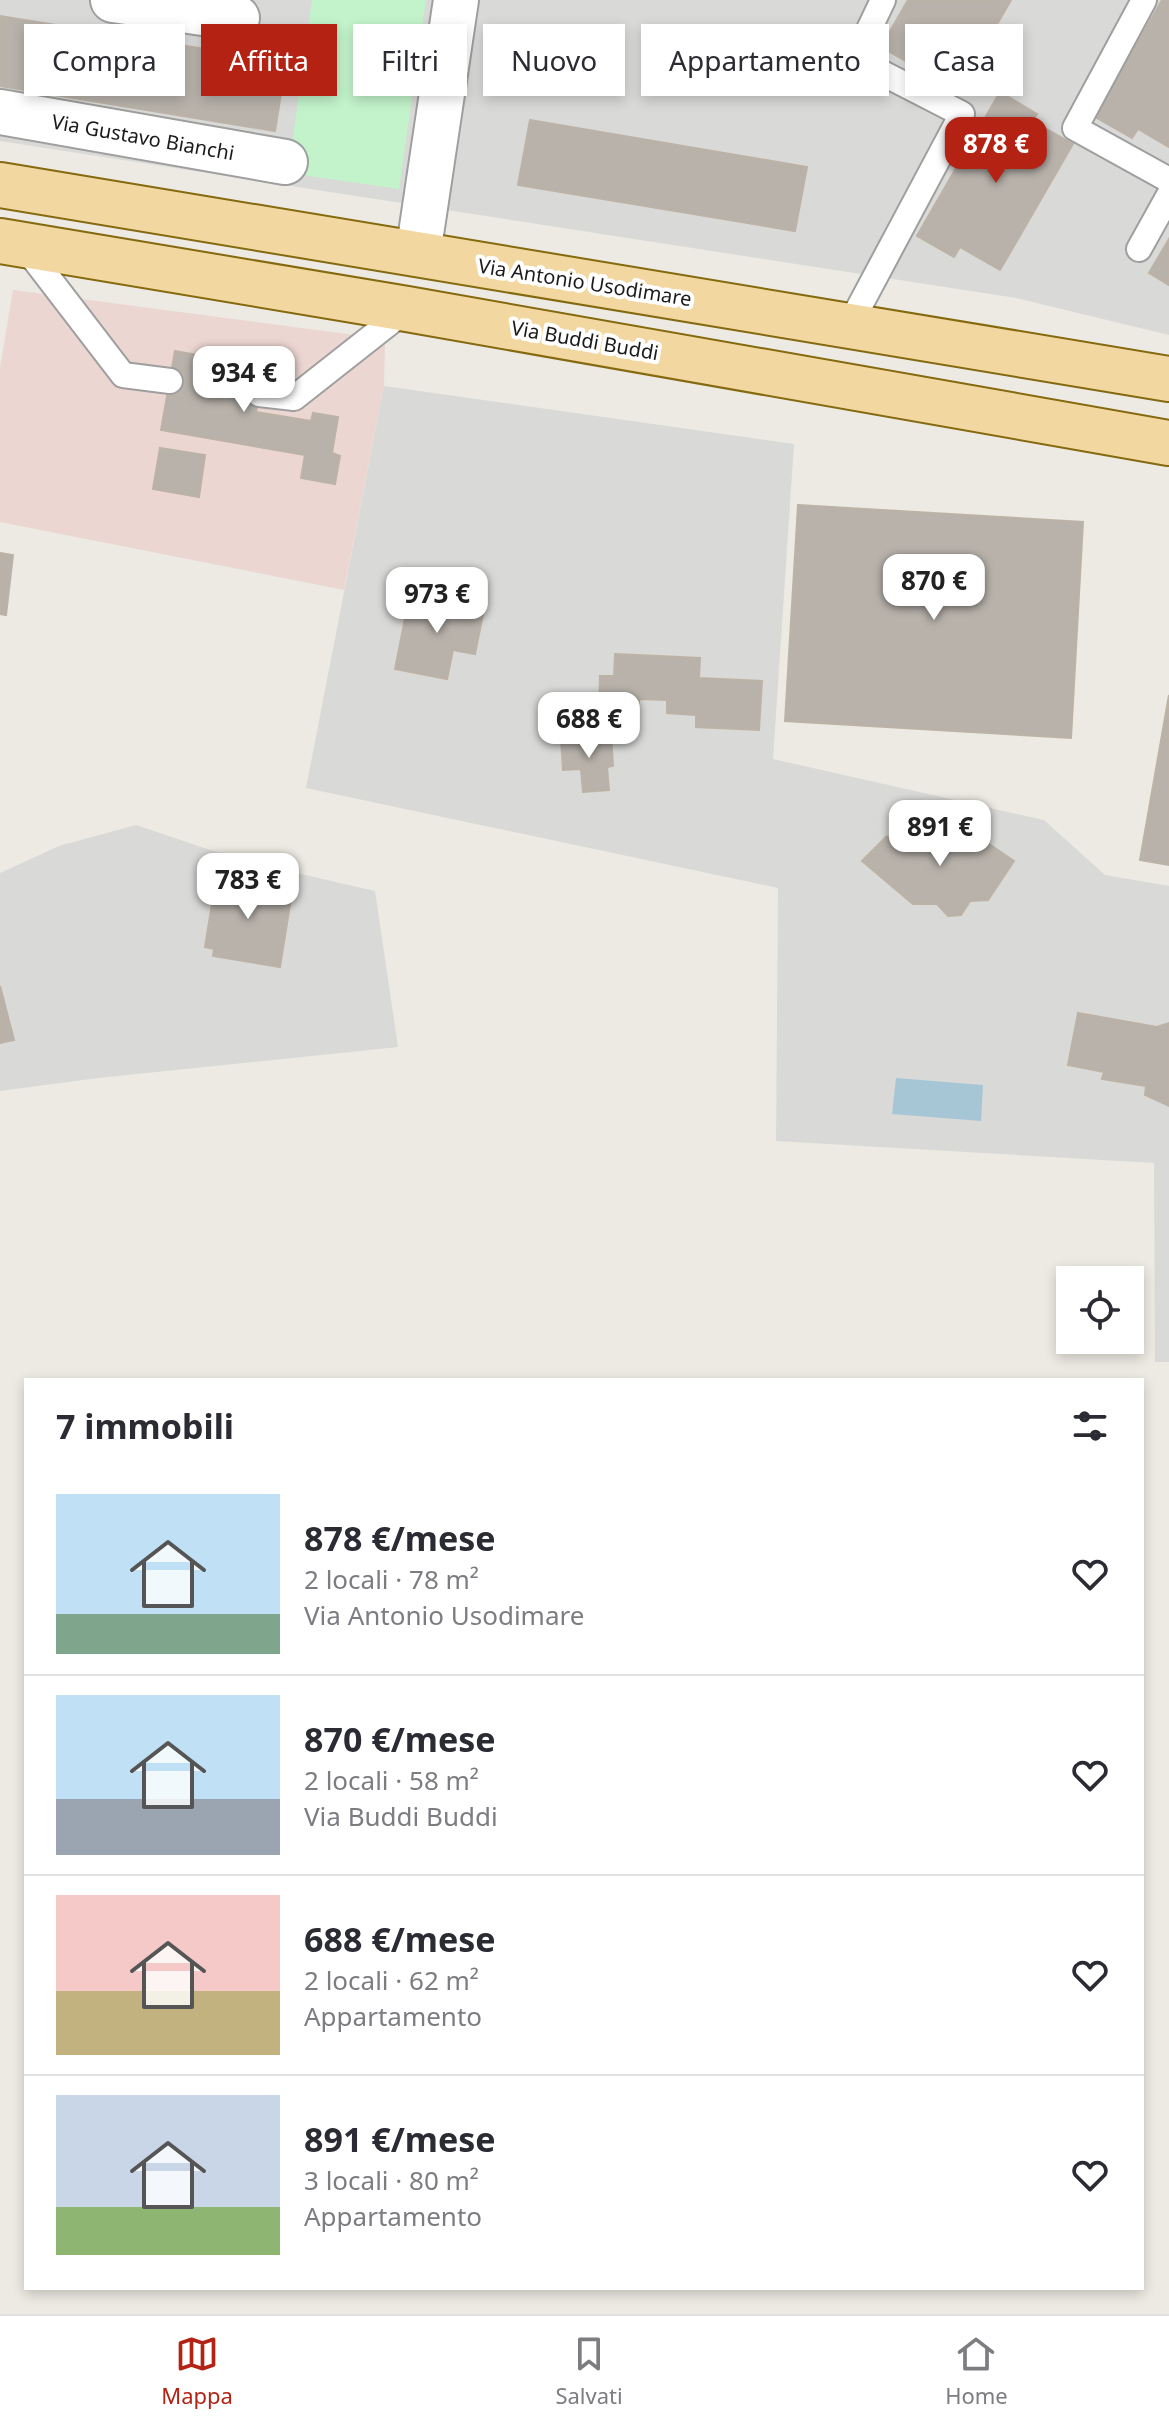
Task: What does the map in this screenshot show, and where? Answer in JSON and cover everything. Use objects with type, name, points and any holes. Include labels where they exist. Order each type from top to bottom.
[{"type":"main road","name":"Via Antonio Usodimare","points":[[0,185],[1169,379]]},
{"type":"main road","name":"Via Buddi Buddi","points":[[12,242],[1169,443]]},
{"type":"street","points":[[113,0],[237,18]]},
{"type":"street","points":[[418,254],[456,0]]},
{"type":"street","name":"Via Gustavo Bianchi","points":[[0,112],[285,162]]},
{"type":"lane","points":[[849,326],[962,114],[855,59],[883,0]]},
{"type":"lane","points":[[1144,0],[1075,128],[1169,180]]},
{"type":"lane","points":[[1139,249],[1169,195]]},
{"type":"lane","points":[[12,242],[123,375],[170,381]]},
{"type":"lane","points":[[259,394],[294,398],[407,309]]},
{"type":"shaded area","points":[[0,0],[1169,0],[1169,335],[1016,298],[0,141]]},
{"type":"shaded area","points":[[13,290],[385,339],[384,386],[344,590],[0,522],[0,368]]},
{"type":"shaded area","points":[[384,386],[794,444],[773,759],[1044,820],[1105,875],[1169,886],[1169,1362],[1155,1362],[1154,1163],[776,1141],[778,888],[306,788]]},
{"type":"shaded area","points":[[136,825],[240,860],[375,891],[398,1047],[0,1091],[0,873],[59,846]]},
{"type":"green space","points":[[312,0],[426,0],[423,24],[353,24],[353,96],[412,96],[399,189],[288,173],[299,96],[337,96],[337,24],[309,24]]},
{"type":"water","points":[[896,1078],[983,1085],[981,1121],[892,1114]]},
{"type":"building","points":[[908,0],[1011,0],[997,24],[905,24],[905,61],[889,52],[889,33]]},
{"type":"building","points":[[1162,0],[1169,0],[1169,147],[1138,129],[1132,138],[1095,117]]},
{"type":"building","points":[[0,16],[50,24],[24,24],[24,90],[0,86]]},
{"type":"building","points":[[185,46],[201,48],[201,96],[281,96],[275,131],[61,96],[185,96]]},
{"type":"building","points":[[998,96],[1007,96],[1037,114],[1032,121],[1073,144],[1000,270],[960,247],[954,257],[917,236]]},
{"type":"building","points":[[530,120],[807,167],[795,231],[518,185]]},
{"type":"building","points":[[1169,239],[1169,285],[1149,273]]},
{"type":"building","points":[[175,351],[264,367],[256,412],[311,421],[313,413],[338,417],[332,453],[340,456],[335,484],[301,478],[305,455],[161,430]]},
{"type":"building","points":[[160,448],[205,455],[199,497],[153,489]]},
{"type":"building","points":[[798,505],[1083,522],[1071,738],[785,721]]},
{"type":"building","points":[[0,553],[13,555],[6,615],[0,614]]},
{"type":"building","points":[[410,594],[484,609],[475,654],[453,650],[447,679],[395,669]]},
{"type":"building","points":[[615,654],[700,658],[699,678],[762,681],[759,730],[696,727],[696,715],[667,713],[667,700],[639,699],[639,709],[599,707],[600,676],[614,676]]},
{"type":"building","points":[[1169,695],[1169,865],[1140,860]]},
{"type":"building","points":[[611,734],[613,766],[607,767],[609,790],[583,792],[581,769],[563,770],[561,738]]},
{"type":"building","points":[[964,827],[1014,861],[988,900],[970,901],[961,915],[948,916],[937,904],[913,904],[862,861],[886,837]]},
{"type":"building","points":[[217,873],[273,883],[272,889],[292,892],[280,967],[213,956],[214,949],[205,947]]},
{"type":"building","points":[[0,986],[14,1040],[0,1043]]},
{"type":"building","points":[[1078,1013],[1157,1027],[1169,1023],[1169,1106],[1145,1095],[1146,1086],[1102,1079],[1104,1072],[1068,1065]]}]
